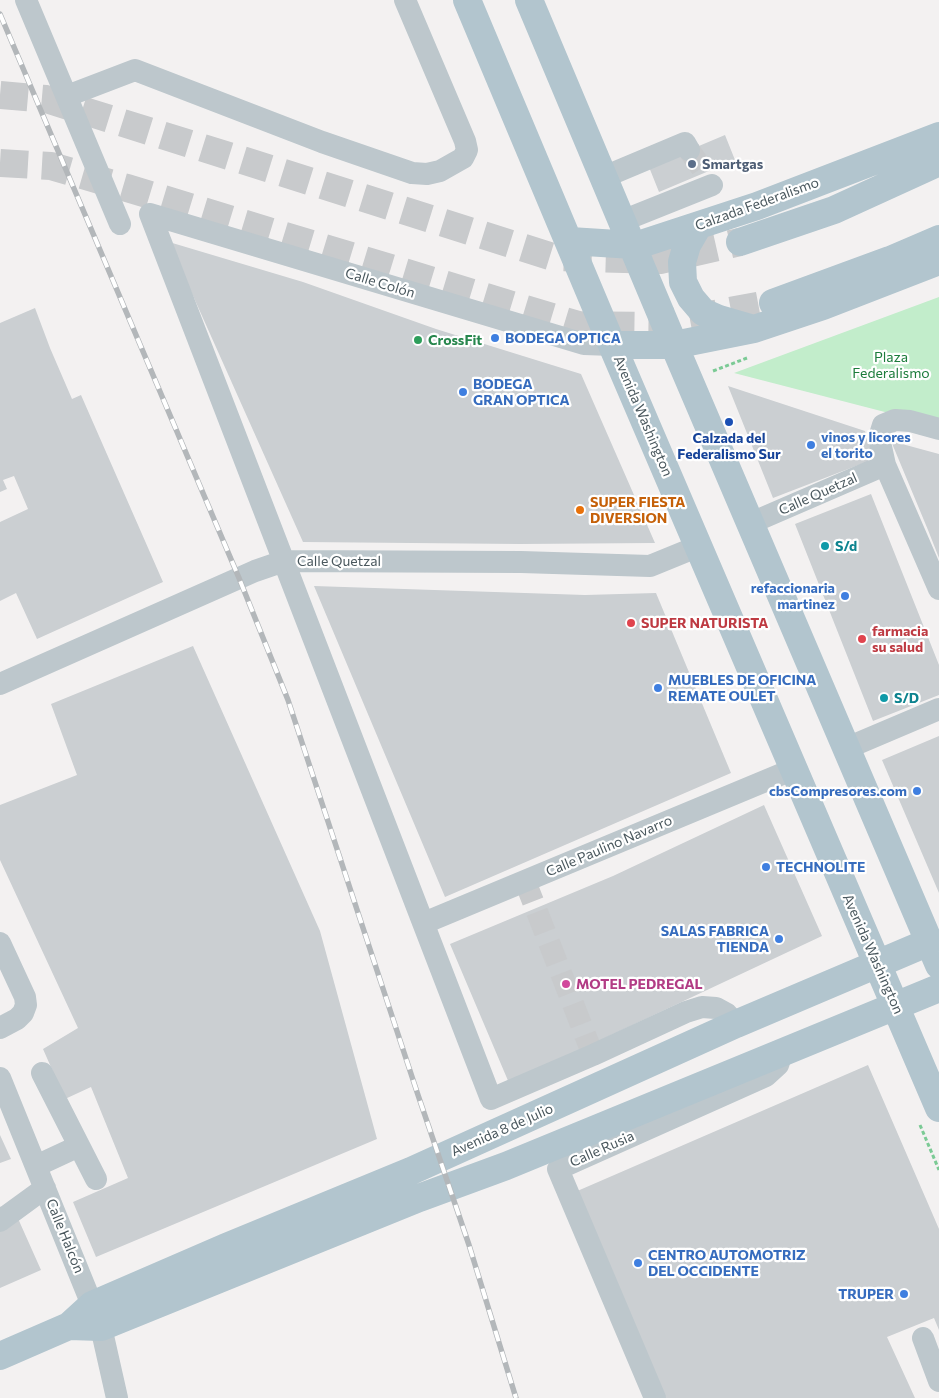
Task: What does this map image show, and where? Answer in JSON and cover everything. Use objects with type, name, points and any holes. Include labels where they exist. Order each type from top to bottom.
[{"type":"main road","name":"Avenida Washington","points":[[467,0],[570,241],[612,345],[939,1108]]},
{"type":"main road","points":[[529,0],[674,345],[847,748],[936,948]]},
{"type":"main road","name":"Calzada Federalismo","points":[[570,241],[633,246],[757,206],[939,136]]},
{"type":"main road","points":[[740,242],[834,210],[939,162]]},
{"type":"main road","points":[[698,226],[686,245],[682,262],[683,282],[691,298],[703,312],[754,330]]},
{"type":"main road","points":[[773,303],[890,260],[939,239]]},
{"type":"main road","points":[[612,345],[674,345],[754,330],[824,306],[939,261]]},
{"type":"main road","name":"Avenida 8 de Julio","points":[[96,1316],[226,1247],[420,1167],[736,1024],[877,965],[936,948]]},
{"type":"main road","name":"Avenida 8 de Julio","points":[[0,1356],[69,1326],[506,1166],[939,988]]},
{"type":"street","points":[[26,0],[120,224]]},
{"type":"street","points":[[67,96],[135,70],[322,142],[412,173],[427,174],[440,171],[463,158],[467,150],[465,141],[405,0]]},
{"type":"street","points":[[604,178],[685,143],[689,150]]},
{"type":"street","points":[[622,221],[708,179],[731,215]]},
{"type":"street","name":"Calle Colón","points":[[284,560],[150,214],[584,344],[612,345]]},
{"type":"street","points":[[939,429],[910,421],[895,420],[882,425],[879,438],[885,464],[939,589]]},
{"type":"street","name":"Calle Quetzal","points":[[751,523],[885,464]]},
{"type":"street","name":"Calle Quetzal","points":[[0,684],[255,570],[284,560],[521,562],[650,566],[699,546]]},
{"type":"street","points":[[284,560],[491,1099],[686,1012],[702,1007],[716,1008],[727,1014],[736,1024]]},
{"type":"street","points":[[847,748],[939,709]]},
{"type":"street","name":"Calle Paulino Navarro","points":[[424,923],[794,769]]},
{"type":"street","points":[[0,943],[26,1005],[23,1013],[17,1019],[0,1028]]},
{"type":"street","name":"Calle Rusia","points":[[655,1398],[558,1169],[766,1076],[778,1065],[782,1053]]},
{"type":"street","points":[[42,1073],[96,1179]]},
{"type":"street","name":"Calle Halcón","points":[[0,1078],[96,1316],[117,1398]]},
{"type":"street","points":[[36,1166],[79,1146]]},
{"type":"street","points":[[0,1221],[45,1188]]},
{"type":"street","points":[[923,1338],[939,1381]]},
{"type":"green space","name":"Plaza Federalismo","points":[[939,297],[939,426],[734,373]]},
{"type":"building","name":"Smartgas","points":[[725,135],[735,160],[659,192],[649,167]]},
{"type":"building","points":[[169,242],[303,282],[436,329],[581,374],[655,543],[303,542]]},
{"type":"building","points":[[35,308],[72,399],[81,395],[163,582],[37,639],[16,593],[0,601],[0,522],[28,509],[14,476],[3,480],[7,489],[0,492],[0,323]]},
{"type":"building","name":"vinos y licores el torito","points":[[728,386],[865,431],[874,459],[773,498]]},
{"type":"building","points":[[891,441],[939,454],[939,558],[928,530]]},
{"type":"building","points":[[871,494],[939,665],[939,695],[873,721],[795,524]]},
{"type":"building","points":[[314,586],[585,595],[656,593],[731,773],[445,897]]},
{"type":"building","points":[[193,646],[320,931],[377,1139],[96,1257],[73,1202],[128,1178],[91,1087],[65,1099],[43,1049],[78,1028],[0,860],[0,805],[77,775],[51,704]]},
{"type":"building","name":"cbsCompresores.com","points":[[939,736],[939,893],[882,760]]},
{"type":"building","points":[[764,805],[822,936],[509,1083],[450,944],[613,876]]},
{"type":"building","points":[[868,1065],[939,1229],[939,1330],[934,1318],[887,1337],[915,1398],[666,1398],[575,1192]]},
{"type":"building","points":[[0,1135],[11,1159],[0,1163]]},
{"type":"building","points":[[0,1206],[6,1218],[16,1214],[41,1270],[0,1288]]},
{"type":"tunnel","points":[[0,95],[46,99],[553,257],[660,260],[740,242]]},
{"type":"tunnel","points":[[689,150],[705,173]]},
{"type":"tunnel","points":[[0,163],[51,166],[578,325],[650,326],[773,303]]},
{"type":"tunnel","points":[[525,881],[593,1055]]},
{"type":"railway","points":[[0,14],[239,578],[288,700],[469,1245],[516,1398]]},
{"type":"place","name":"Smartgas","points":[[692,164]]},
{"type":"place","name":"BODEGA OPTICA","points":[[495,338]]},
{"type":"place","name":"CrossFit","points":[[418,340]]},
{"type":"place","name":"BODEGA GRAN OPTICA","points":[[463,392]]},
{"type":"place","name":"Calzada del Federalismo Sur","points":[[729,422]]},
{"type":"place","name":"vinos y licores el torito","points":[[811,445]]},
{"type":"place","name":"SUPER FIESTA DIVERSION","points":[[580,510]]},
{"type":"place","name":"S/d","points":[[825,546]]},
{"type":"place","name":"refaccionaria martinez","points":[[845,596]]},
{"type":"place","name":"SUPER NATURISTA","points":[[631,623]]},
{"type":"place","name":"farmacia su salud","points":[[862,639]]},
{"type":"place","name":"MUEBLES DE OFICINA REMATE OULET","points":[[658,688]]},
{"type":"place","name":"S/D","points":[[884,698]]},
{"type":"place","name":"cbsCompresores.com","points":[[917,791]]},
{"type":"place","name":"TECHNOLITE","points":[[766,867]]},
{"type":"place","name":"SALAS FABRICA TIENDA","points":[[779,939]]},
{"type":"place","name":"MOTEL PEDREGAL","points":[[566,984]]},
{"type":"place","name":"CENTRO AUTOMOTRIZ DEL OCCIDENTE","points":[[638,1263]]},
{"type":"place","name":"TRUPER","points":[[904,1294]]}]
